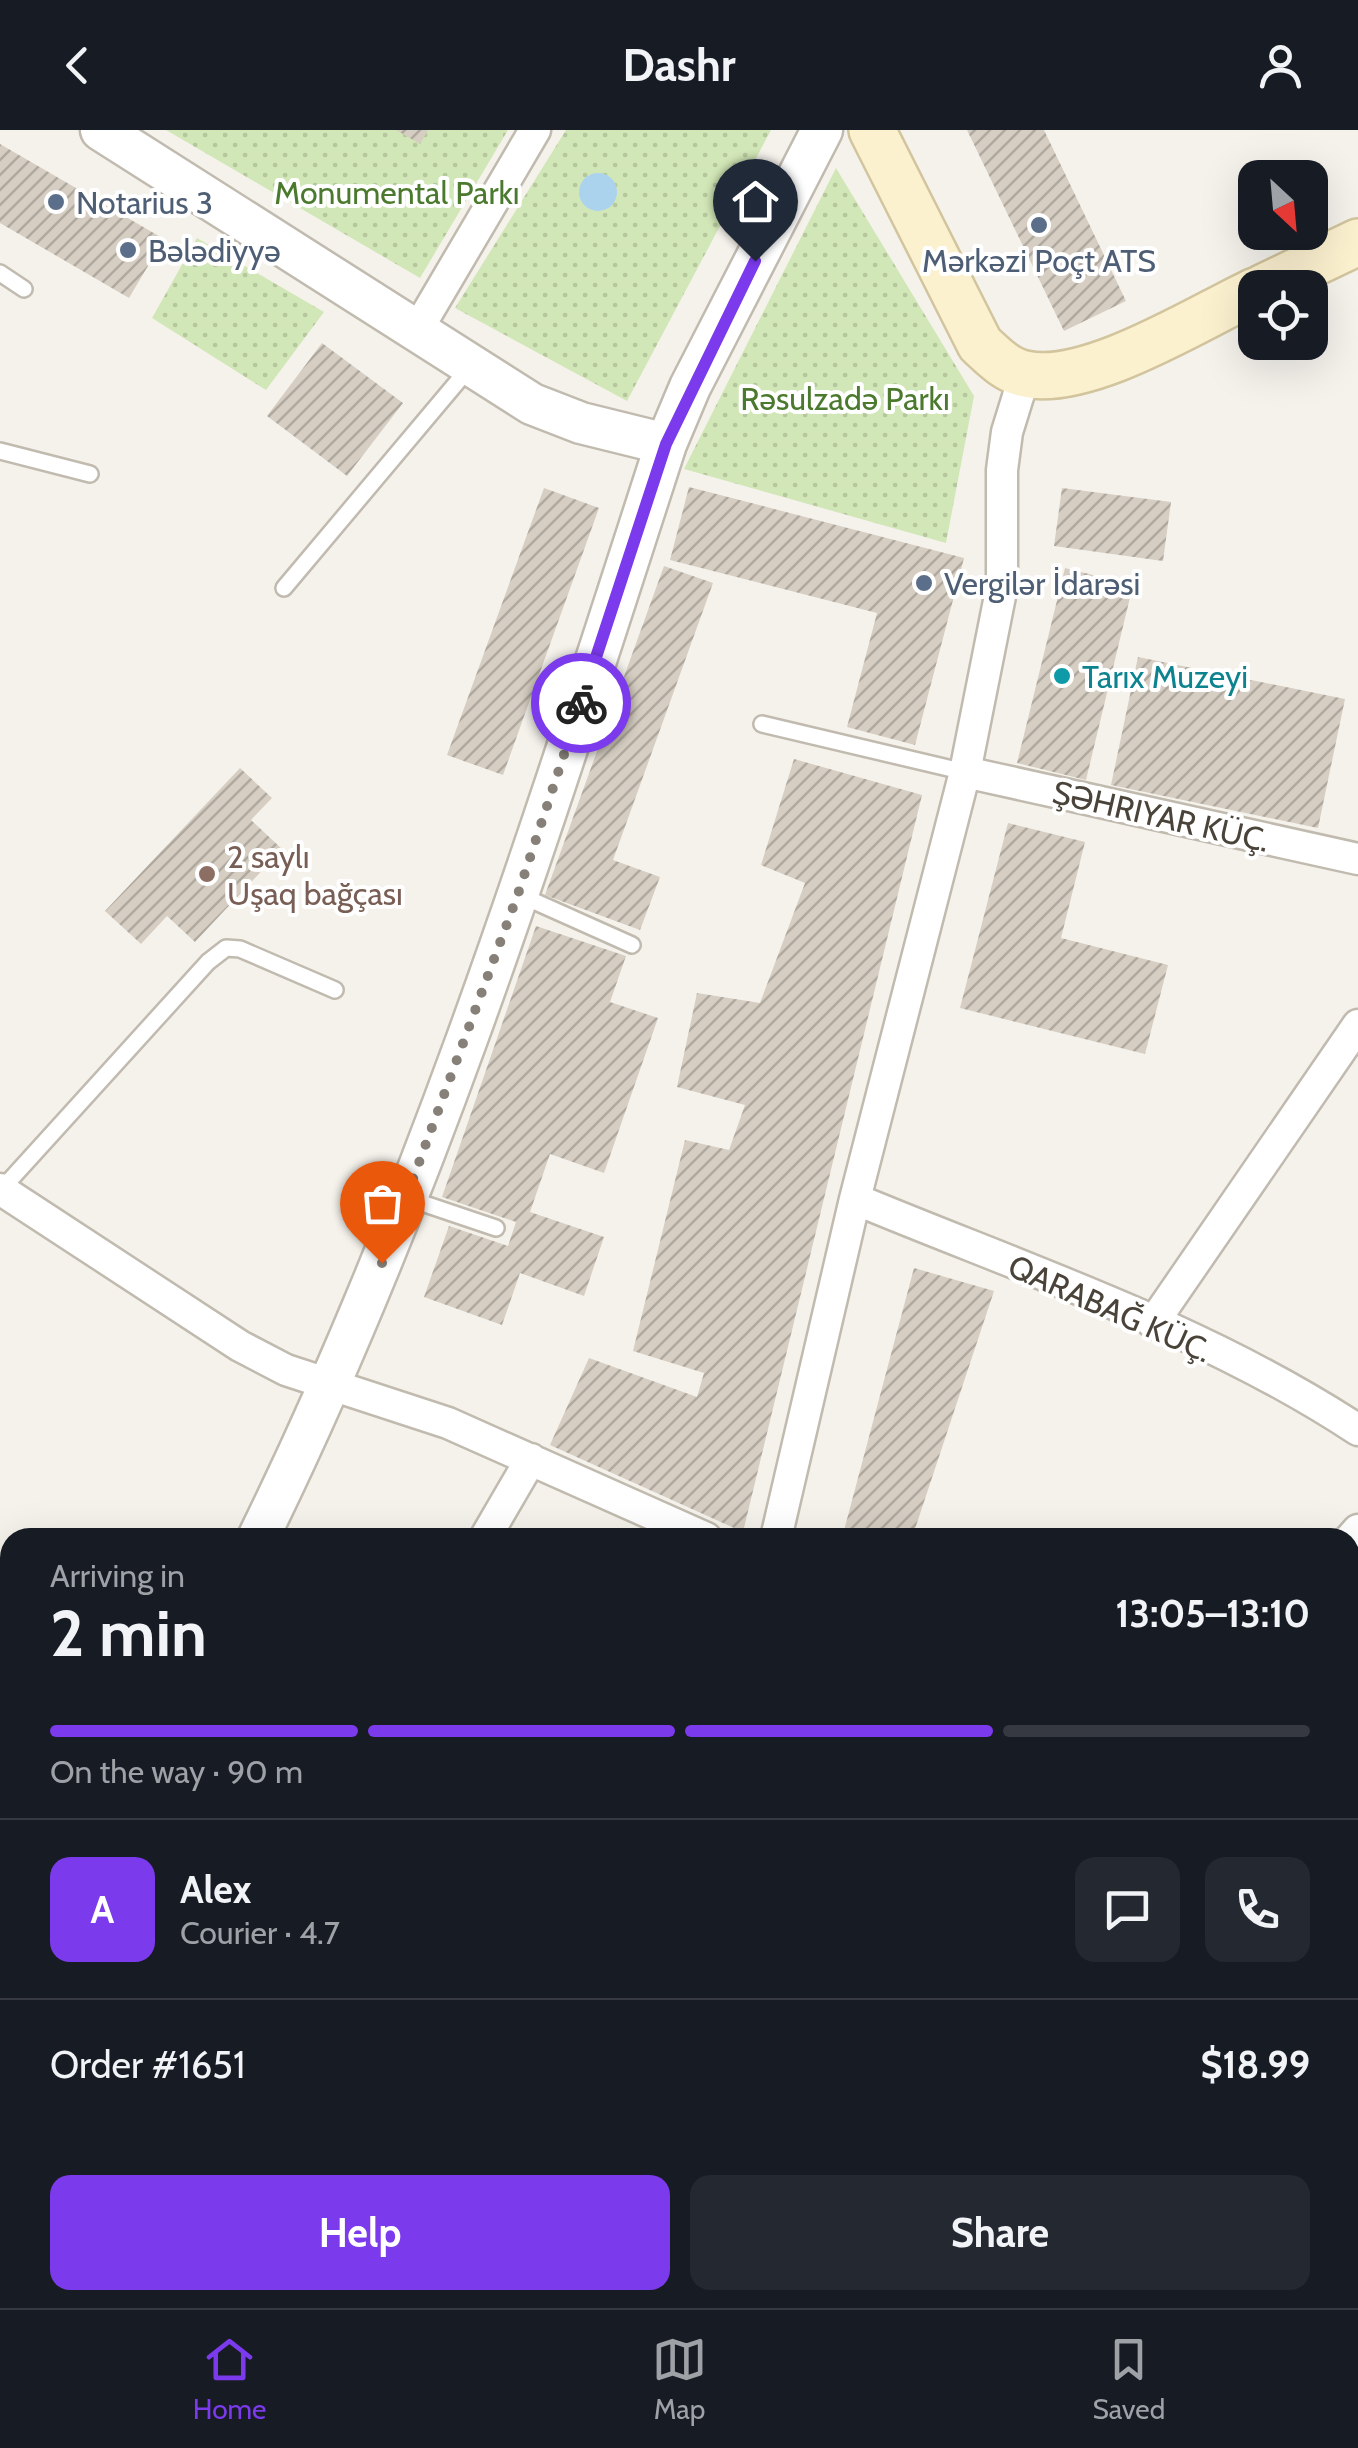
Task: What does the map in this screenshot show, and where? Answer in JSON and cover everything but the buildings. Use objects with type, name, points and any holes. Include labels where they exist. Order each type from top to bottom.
[{"type":"main road","points":[[872,130],[980,344],[1001,363],[1025,374],[1064,374],[1114,358],[1238,299]]},
{"type":"main road","points":[[1298,270],[1358,242]]},
{"type":"street","points":[[101,130],[532,404],[581,424],[666,444]]},
{"type":"street","points":[[416,332],[535,130]]},
{"type":"street","points":[[263,1528],[330,1386],[407,1198],[518,894],[666,444],[690,386],[822,130]]},
{"type":"street","points":[[778,1528],[855,1199],[964,772],[1002,586],[1002,470],[1007,432],[1025,374]]},
{"type":"street","name":"ŞƏHRIYAR KÜÇ.","points":[[964,772],[1358,859]]},
{"type":"street","points":[[1153,1323],[1358,1025]]},
{"type":"street","points":[[1,1189],[240,1346],[286,1370],[448,1423],[684,1528]]},
{"type":"street","name":"QARABAĞ KÜÇ.","points":[[855,1199],[1153,1323],[1284,1386],[1358,1430]]},
{"type":"street","points":[[491,1528],[531,1459]]},
{"type":"lane","points":[[0,274],[24,289]]},
{"type":"lane","points":[[284,588],[470,368]]},
{"type":"lane","points":[[0,452],[90,474]]},
{"type":"lane","points":[[762,724],[964,772]]},
{"type":"lane","points":[[518,894],[632,946]]},
{"type":"lane","points":[[1,1189],[208,962],[226,948],[240,949],[335,990]]},
{"type":"lane","points":[[407,1198],[496,1228]]},
{"type":"green space","name":"Monumental Parkı","points":[[166,130],[508,130],[420,278]]},
{"type":"green space","points":[[566,130],[771,130],[627,401],[455,308]]},
{"type":"green space","name":"Rəsulzadə Parkı","points":[[836,168],[974,396],[946,543],[684,469]]},
{"type":"green space","points":[[197,238],[324,312],[266,390],[152,318]]},
{"type":"water","points":[[598,173],[611,179],[617,192],[611,205],[598,211],[585,205],[579,192],[585,179]]},
{"type":"way so far","points":[[382,1263],[518,894],[581,703]]},
{"type":"place","name":"Notarius 3","points":[[56,202]]},
{"type":"place","name":"Mərkəzi Poçt ATS","points":[[1039,225]]},
{"type":"place","name":"Bələdiyyə","points":[[128,250]]},
{"type":"place","name":"Vergilər İdarəsi","points":[[924,583]]},
{"type":"place","name":"Tarıx Muzeyi","points":[[1062,676]]},
{"type":"place","name":"2 saylı Uşaq bağçası","points":[[207,874]]},
{"type":"route","points":[[581,703],[666,444],[690,386],[755,261]]}]
